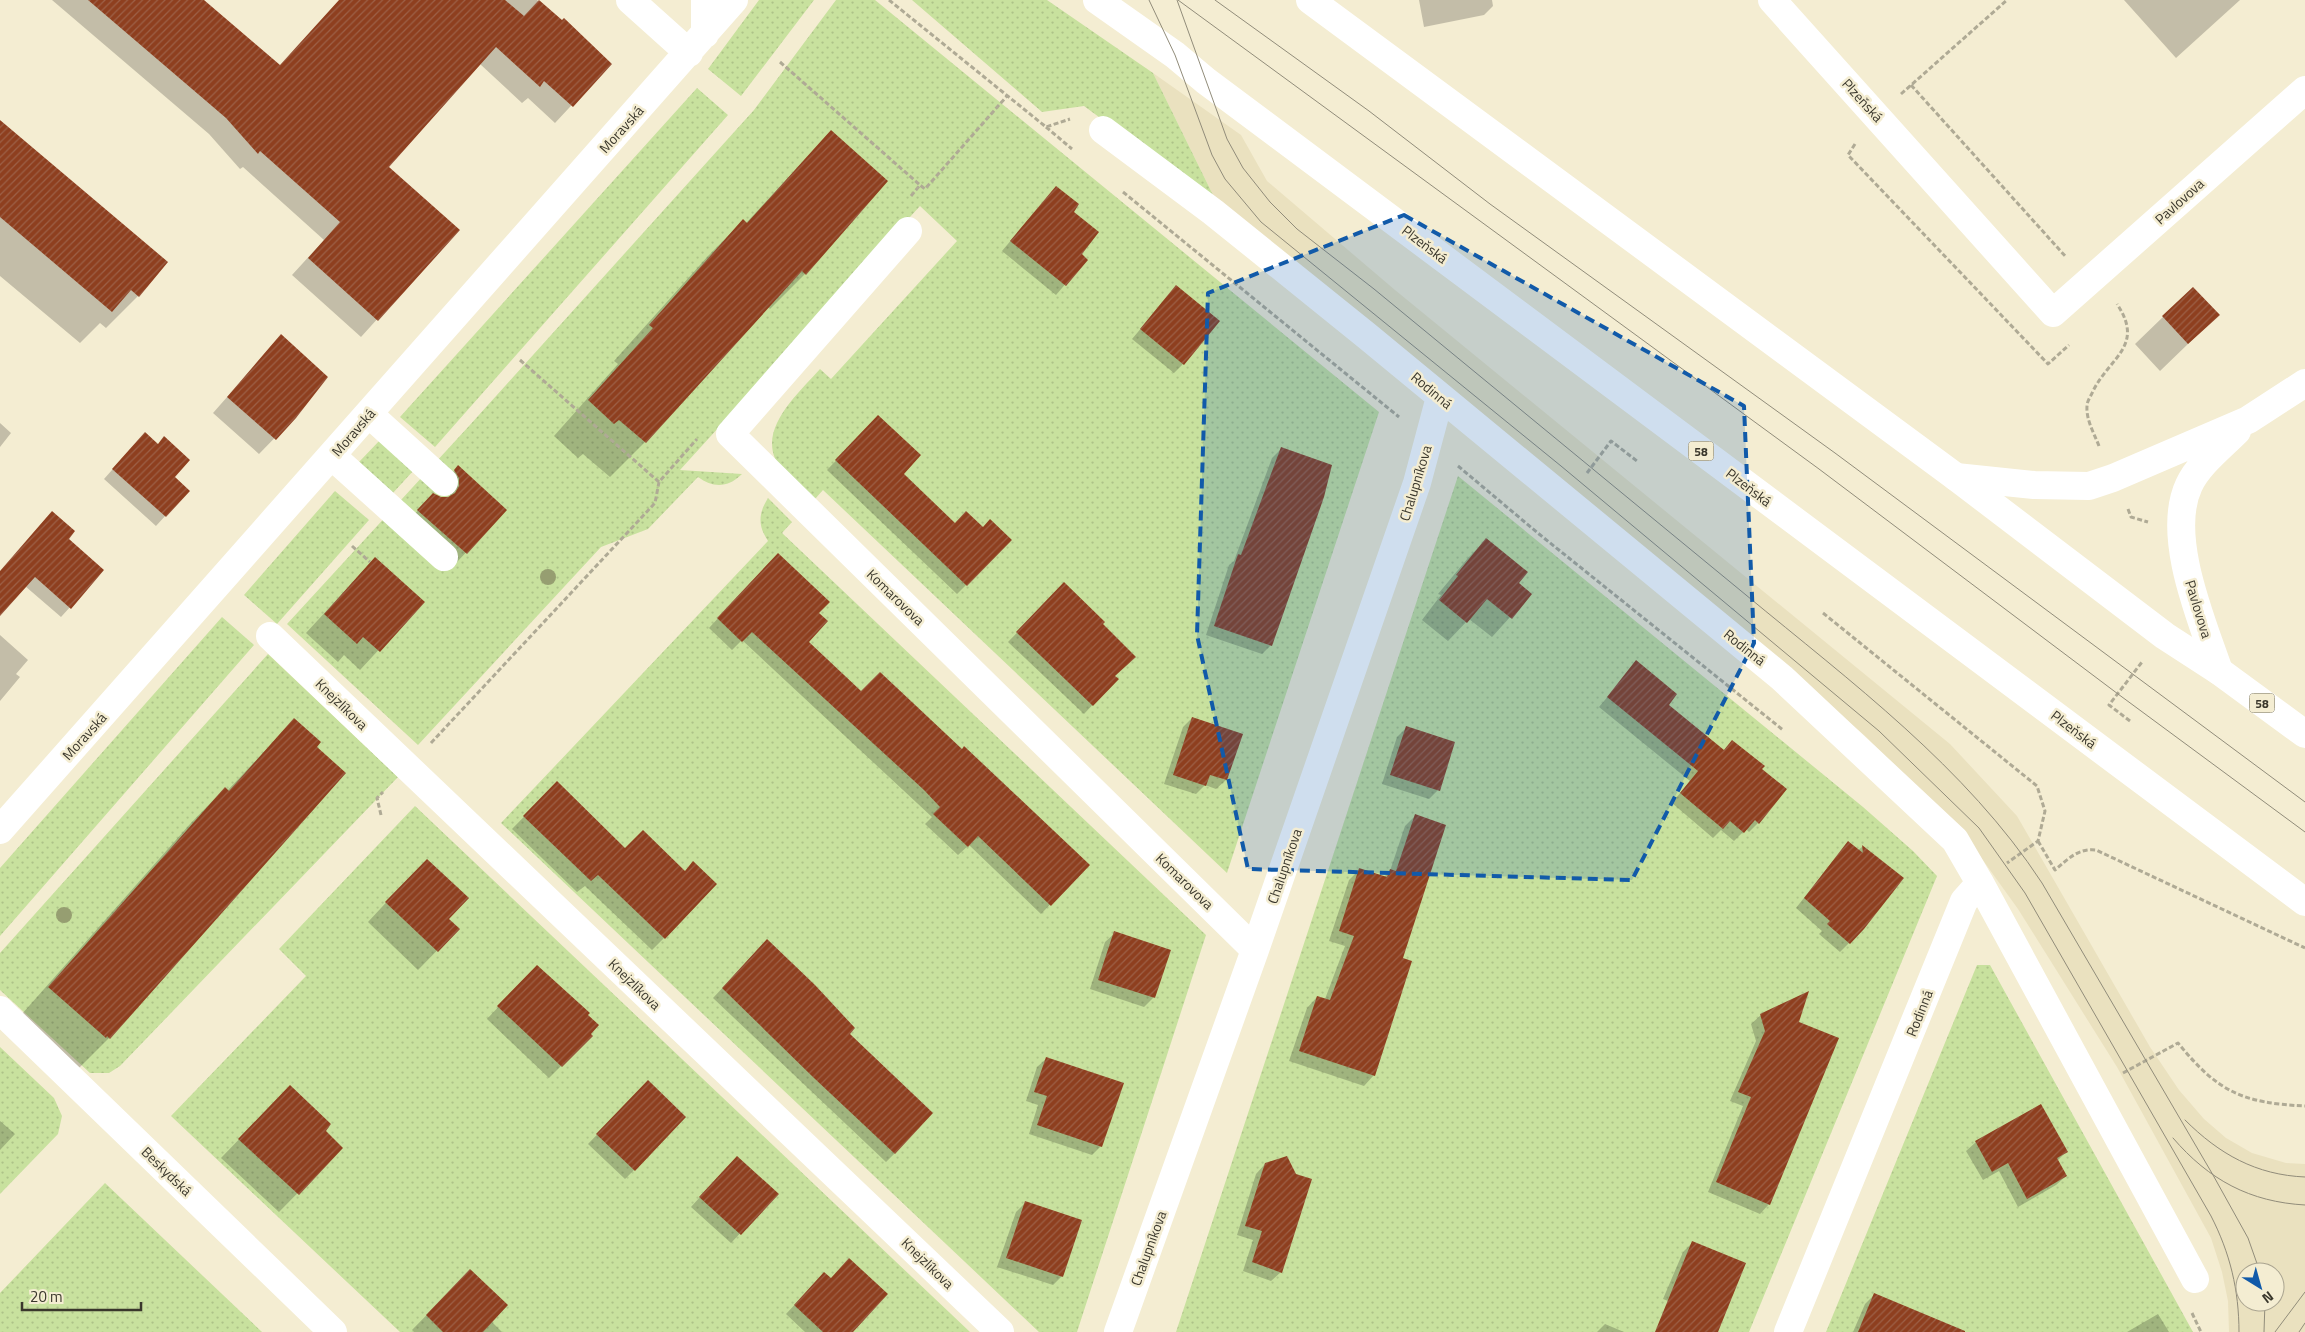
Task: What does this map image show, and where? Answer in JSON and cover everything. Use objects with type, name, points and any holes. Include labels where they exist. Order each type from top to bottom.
[{"type":"street","points":[[630,0],[697,43],[705,0]]},
{"type":"street","name":"Moravská","points":[[0,830],[734,0]]},
{"type":"street","name":"Plzeňská","points":[[1097,0],[1175,55],[1206,81],[2305,902]]},
{"type":"street","name":"58","points":[[1310,0],[1956,477],[2165,636],[2219,671],[2305,734]]},
{"type":"street","name":"Plzeňská","points":[[1772,0],[2053,312]]},
{"type":"street","name":"Pavlovova","points":[[2053,312],[2305,90]]},
{"type":"street","name":"Rodinná","points":[[1103,130],[1214,212],[1782,678],[1955,840],[1980,883],[1964,901],[1788,1332]]},
{"type":"street","name":"Komarovova","points":[[908,231],[730,434],[1255,950]]},
{"type":"street","name":"Pavlovova","points":[[1956,477],[2034,485],[2089,486],[2113,478],[2248,420],[2305,383]]},
{"type":"street","name":"Chalupníkova","points":[[1118,1332],[1255,950],[1417,483],[1440,397]]},
{"type":"street","points":[[369,414],[444,482]]},
{"type":"street","name":"Pavlovova","points":[[2219,671],[2195,602],[2179,528],[2182,504],[2189,484],[2211,457],[2248,420]]},
{"type":"street","points":[[332,456],[444,556]]},
{"type":"street","name":"Knejzlíkova","points":[[270,636],[1000,1332]]},
{"type":"street","points":[[1980,883],[2195,1279]]},
{"type":"street","name":"Beskydská","points":[[0,1010],[333,1332]]},
{"type":"path","points":[[890,0],[1076,152]]},
{"type":"path","points":[[1877,115],[2006,0]]},
{"type":"path","points":[[780,62],[925,189],[1008,96]]},
{"type":"path","points":[[1911,85],[2088,281]]},
{"type":"path","points":[[1046,127],[1072,118],[1103,130]]},
{"type":"path","points":[[1848,155],[2048,364]]},
{"type":"path","points":[[907,200],[920,185]]},
{"type":"path","points":[[1121,190],[1539,534],[1786,732]]},
{"type":"path","points":[[520,360],[659,482]]},
{"type":"path","points":[[381,815],[377,798],[654,503],[659,482],[698,438]]},
{"type":"path","points":[[352,546],[370,562]]},
{"type":"path","points":[[1823,613],[2037,786],[2045,811],[2038,841],[2055,870],[2076,853],[2086,849],[2096,850],[2305,948]]},
{"type":"path","points":[[2130,722],[2109,705],[2143,662]]},
{"type":"path","points":[[2092,1091],[2178,1043],[2196,1066],[2218,1083],[2242,1097],[2282,1105],[2305,1106]]},
{"type":"highlighted area","points":[[1404,215],[1744,406],[1754,643],[1632,880],[1248,869],[1197,635],[1208,293]]},
{"type":"shaded area","points":[[1153,73],[1241,135],[1267,181],[1395,290],[1950,744],[2017,816],[2150,1047],[2179,1090],[2204,1119],[2226,1138],[2252,1153],[2286,1163],[2305,1164],[2305,1332],[2229,1332],[2228,1301],[2222,1272],[2211,1238],[2117,1067],[2018,909],[1962,831],[1864,735],[1446,383],[1213,195]]},
{"type":"green space","points":[[759,0],[814,0],[741,96],[708,69]]},
{"type":"green space","points":[[836,0],[875,0],[1379,412],[1227,873],[823,490],[814,500],[783,471],[774,457],[772,443],[775,429],[781,416],[800,391],[820,369],[831,379],[957,241],[920,206],[680,470],[742,474],[731,482],[720,485],[709,483],[698,477],[648,529],[601,547],[418,745],[287,624],[469,426],[754,110]]},
{"type":"green space","points":[[912,0],[1047,0],[1153,73],[1213,195],[1145,151],[1084,106],[1042,112]]},
{"type":"green space","points":[[697,88],[728,115],[435,447],[400,417]]},
{"type":"green space","points":[[381,439],[414,470],[392,494],[359,462]]},
{"type":"green space","points":[[1458,476],[1863,807],[1913,851],[1937,876],[1749,1332],[1176,1332]]},
{"type":"green space","points":[[335,491],[369,520],[277,624],[244,595]]},
{"type":"green space","points":[[768,498],[792,522],[782,533],[1206,935],[1077,1332],[1039,1332],[501,823],[768,541],[762,530],[760,520],[762,509]]},
{"type":"green space","points":[[222,617],[254,645],[0,936],[0,868]]},
{"type":"green space","points":[[268,654],[398,777],[120,1066],[109,1073],[90,1073],[0,990],[0,953]]},
{"type":"green space","points":[[415,806],[970,1332],[400,1332],[171,1116],[306,976],[279,949]]},
{"type":"green space","points":[[1977,965],[1990,965],[2193,1332],[1826,1332]]},
{"type":"green space","points":[[0,1047],[54,1098],[62,1116],[58,1134],[0,1194]]},
{"type":"green space","points":[[105,1183],[262,1332],[0,1332],[0,1293]]},
{"type":"building","points":[[88,0],[204,0],[280,65],[339,0],[505,0],[524,16],[539,0],[562,20],[564,18],[612,64],[573,107],[544,81],[540,87],[496,47],[389,167],[460,230],[378,321],[308,258],[340,222],[260,151],[258,154],[226,118]]},
{"type":"building","points":[[0,120],[168,262],[139,297],[131,290],[112,312],[0,217]]},
{"type":"building","points":[[831,130],[888,181],[806,275],[802,271],[646,443],[619,420],[614,424],[588,400],[653,328],[649,325],[743,219],[747,223]]},
{"type":"building","points":[[1056,186],[1079,204],[1074,212],[1099,232],[1082,254],[1088,260],[1066,286],[1010,241]]},
{"type":"building","points":[[1176,285],[1220,321],[1184,365],[1140,329]]},
{"type":"building","points":[[2193,287],[2220,315],[2188,344],[2162,316]]},
{"type":"building","points":[[281,334],[328,377],[276,440],[227,397]]},
{"type":"building","points":[[878,415],[921,455],[904,474],[955,523],[966,511],[983,527],[990,519],[1012,540],[967,586],[835,460]]},
{"type":"building","points":[[145,432],[158,444],[164,436],[190,460],[175,477],[190,491],[166,517],[112,469]]},
{"type":"building","points":[[1281,447],[1332,465],[1324,497],[1272,646],[1214,626],[1238,554],[1241,555]]},
{"type":"building","points":[[458,465],[507,510],[467,554],[417,510],[433,493],[441,497],[448,497],[455,493],[459,486],[459,478],[454,470]]},
{"type":"building","points":[[52,511],[75,531],[69,539],[104,570],[71,609],[35,577],[0,616],[0,571]]},
{"type":"building","points":[[1486,538],[1528,572],[1519,583],[1532,594],[1512,619],[1487,599],[1467,623],[1439,600],[1458,576],[1456,575]]},
{"type":"building","points":[[778,553],[830,602],[819,613],[828,621],[809,642],[861,691],[880,672],[962,749],[964,746],[1090,865],[1051,906],[978,836],[968,847],[933,814],[940,807],[924,790],[752,632],[742,642],[717,618]]},
{"type":"building","points":[[375,557],[425,602],[380,652],[363,637],[357,644],[324,614]]},
{"type":"building","points":[[1064,582],[1105,622],[1103,624],[1136,657],[1115,676],[1119,679],[1093,706],[1016,632]]},
{"type":"building","points":[[1636,660],[1677,694],[1669,705],[1724,750],[1732,740],[1765,766],[1762,769],[1787,789],[1759,824],[1755,820],[1744,833],[1730,821],[1723,829],[1680,793],[1698,771],[1607,697]]},
{"type":"building","points":[[1192,717],[1243,734],[1227,780],[1210,775],[1206,786],[1173,775]]},
{"type":"building","points":[[294,718],[321,742],[317,747],[346,773],[110,1039],[107,1036],[106,1038],[48,987],[225,787],[229,791]]},
{"type":"building","points":[[1406,726],[1455,742],[1440,791],[1390,775]]},
{"type":"building","points":[[557,781],[625,848],[643,830],[685,871],[693,861],[717,884],[665,939],[598,875],[591,881],[523,816]]},
{"type":"building","points":[[1415,814],[1446,825],[1403,958],[1412,961],[1375,1076],[1299,1051],[1317,996],[1330,1000],[1354,936],[1339,931],[1359,868],[1387,877],[1390,869],[1396,871]]},
{"type":"building","points":[[1848,841],[1863,853],[1862,845],[1904,878],[1850,944],[1827,924],[1830,921],[1804,898]]},
{"type":"building","points":[[427,859],[469,898],[449,919],[460,929],[438,952],[385,902]]},
{"type":"building","points":[[1114,931],[1171,950],[1155,998],[1098,980]]},
{"type":"building","points":[[767,939],[815,985],[855,1028],[850,1034],[933,1113],[895,1154],[722,988]]},
{"type":"building","points":[[537,965],[590,1013],[588,1015],[599,1025],[591,1034],[593,1036],[562,1067],[497,1006]]},
{"type":"building","points":[[1809,991],[1799,1022],[1839,1038],[1770,1205],[1716,1182],[1751,1097],[1738,1092],[1765,1031],[1760,1014]]},
{"type":"building","points":[[1046,1057],[1124,1083],[1102,1147],[1037,1125],[1047,1096],[1034,1092]]},
{"type":"building","points":[[648,1080],[686,1117],[635,1171],[596,1134]]},
{"type":"building","points":[[290,1085],[331,1124],[326,1131],[343,1148],[299,1195],[238,1139]]},
{"type":"building","points":[[2041,1104],[2068,1152],[2057,1158],[2067,1176],[2027,1199],[2008,1163],[1992,1172],[1975,1141]]},
{"type":"building","points":[[737,1156],[779,1194],[741,1235],[699,1197]]},
{"type":"building","points":[[1287,1156],[1296,1174],[1312,1179],[1282,1273],[1252,1262],[1262,1231],[1245,1226],[1265,1163]]},
{"type":"building","points":[[1025,1201],[1082,1220],[1063,1277],[1006,1258]]},
{"type":"building","points":[[1692,1241],[1746,1263],[1718,1332],[1655,1332]]},
{"type":"building","points":[[849,1258],[888,1294],[853,1332],[823,1332],[794,1305],[824,1272],[831,1278]]},
{"type":"building","points":[[470,1269],[508,1305],[483,1332],[443,1332],[426,1315]]},
{"type":"building","points":[[1874,1293],[1965,1331],[1965,1332],[1858,1332]]},
{"type":"tram line","points":[[1149,0],[1175,55],[1212,155],[1225,179],[1261,222],[1561,466],[1879,731],[1979,828],[2025,893],[2211,1216],[2218,1230],[2232,1272],[2239,1316],[2239,1332]]},
{"type":"tram line","points":[[1177,0],[1227,139],[1243,168],[1270,202],[1297,229],[1374,289],[1826,660],[1905,728],[1978,801],[2012,841],[2042,883],[2213,1175],[2248,1238],[2256,1262]]},
{"type":"tram line","points":[[1178,0],[1819,469],[2305,832]]},
{"type":"tram line","points":[[1215,0],[1369,111],[1490,204],[1835,453],[2305,802]]},
{"type":"tram line","points":[[2185,1120],[2211,1143],[2239,1160],[2270,1172],[2305,1177]]},
{"type":"tram line","points":[[2173,1138],[2201,1166],[2232,1186],[2266,1199],[2305,1205]]},
{"type":"tram line","points":[[2275,1332],[2305,1292]]},
{"type":"tram line","points":[[2264,1332],[2265,1312]]},
{"type":"tram line","points":[[2299,1332],[2305,1323]]}]
